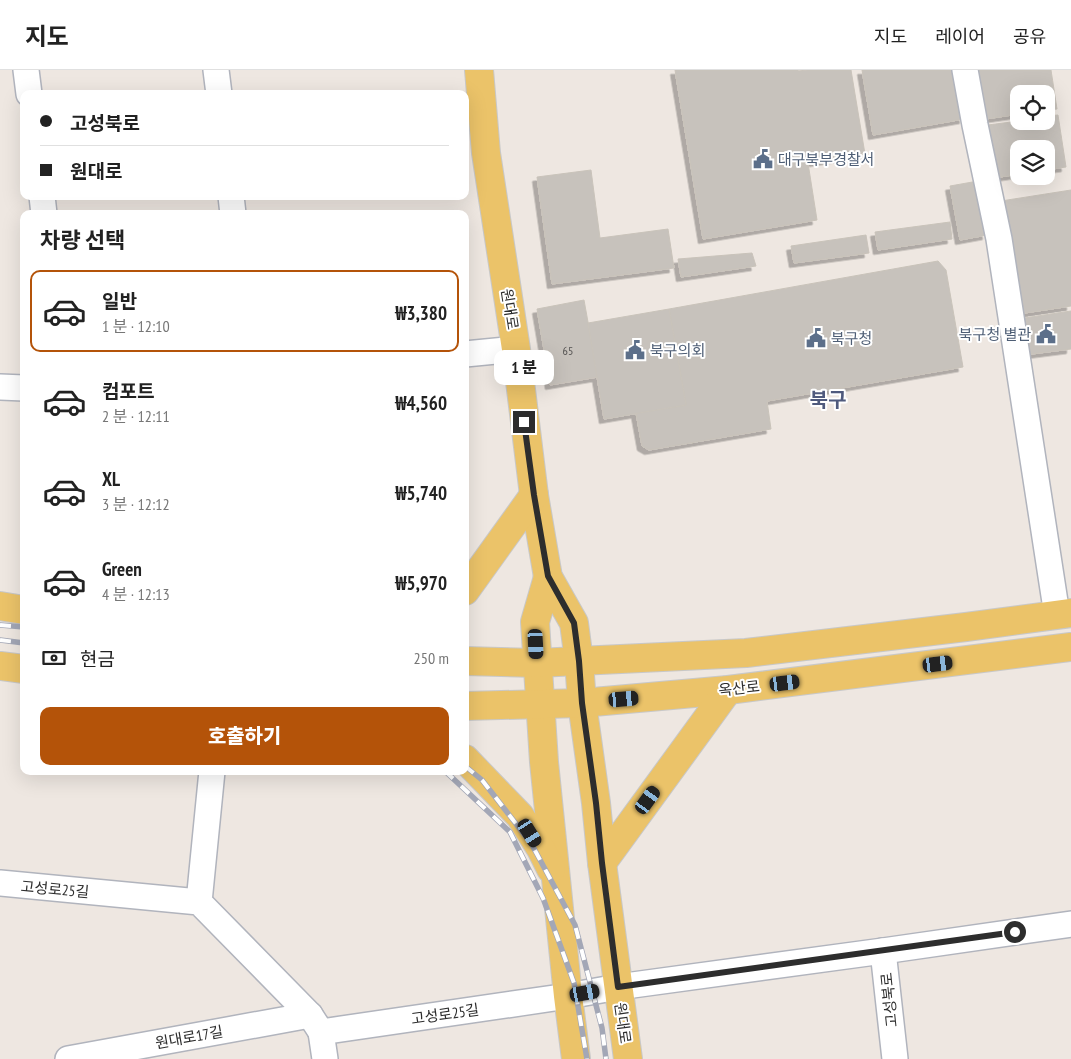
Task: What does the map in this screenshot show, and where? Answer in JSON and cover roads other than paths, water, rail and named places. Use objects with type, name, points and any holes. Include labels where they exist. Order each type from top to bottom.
[{"type":"main road","name":"원대로","points":[[479,70],[486,153],[516,349],[534,495],[548,576],[574,623],[582,703],[628,1059]]},
{"type":"main road","points":[[469,585],[534,495]]},
{"type":"main road","name":"원대로","points":[[548,576],[535,622],[537,663],[556,878],[576,1059]]},
{"type":"main road","points":[[0,606],[20,609]]},
{"type":"main road","points":[[469,661],[537,663],[746,653],[1064,614]]},
{"type":"main road","name":"옥산로","points":[[469,706],[582,703],[728,690],[1071,648]]},
{"type":"main road","points":[[0,666],[20,669]]},
{"type":"main road","points":[[602,863],[728,690]]},
{"type":"main road","points":[[469,763],[520,816],[541,849],[556,878]]},
{"type":"street","points":[[26,70],[28,90]]},
{"type":"street","points":[[216,70],[218,90]]},
{"type":"street","points":[[965,70],[999,239],[1064,614]]},
{"type":"street","points":[[469,354],[516,349]]},
{"type":"street","points":[[0,387],[20,388]]},
{"type":"street","points":[[212,775],[199,902],[316,1024],[325,1059]]},
{"type":"street","name":"고성로25길","points":[[0,883],[199,902]]},
{"type":"street","name":"고성북로","points":[[895,1059],[883,951],[1071,924]]},
{"type":"street","name":"고성로25길","points":[[316,1024],[568,996],[618,987],[883,951]]},
{"type":"street","name":"원대로17길","points":[[68,1059],[316,1024]]},
{"type":"railway","points":[[0,625],[20,627]]},
{"type":"railway","points":[[0,640],[20,642]]},
{"type":"railway","points":[[469,769],[482,780],[531,843],[575,925],[602,1028],[606,1059]]},
{"type":"railway","points":[[449,775],[510,832],[543,898],[574,983],[587,1059]]},
{"type":"place","name":"대구북부경찰서","points":[[763,159]]},
{"type":"place","name":"북구청 별관","points":[[1046,334]]},
{"type":"place","name":"북구청","points":[[816,338]]},
{"type":"place","name":"북구의회","points":[[635,350]]},
{"type":"district","name":"북구","points":[[828,400]]}]
